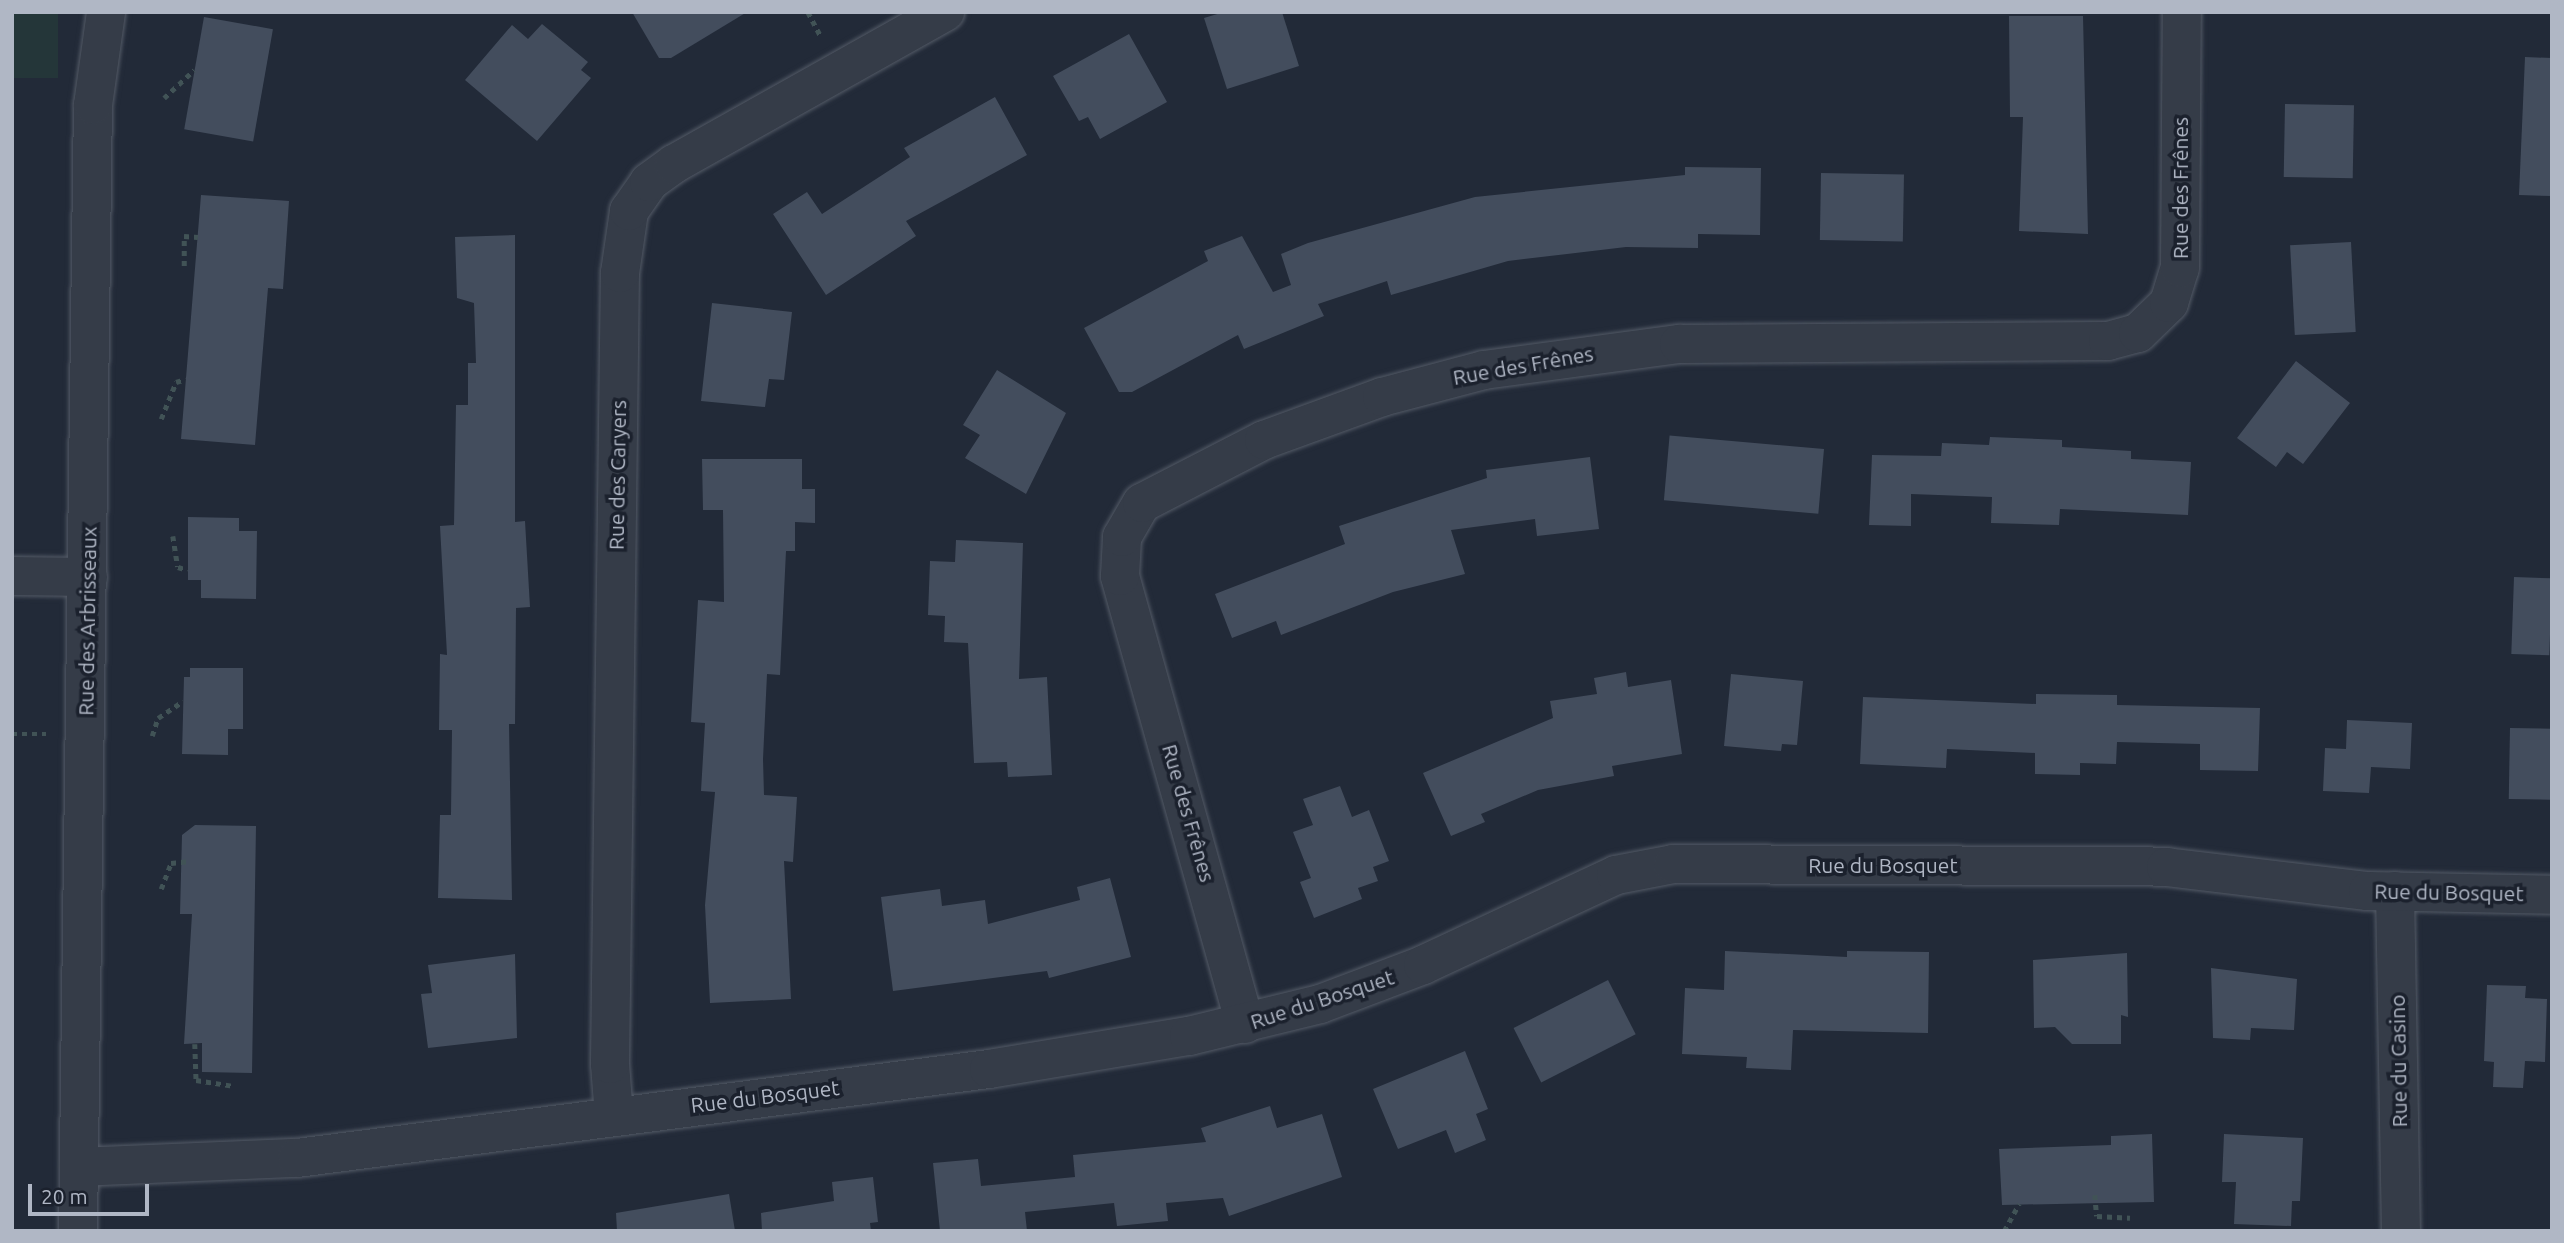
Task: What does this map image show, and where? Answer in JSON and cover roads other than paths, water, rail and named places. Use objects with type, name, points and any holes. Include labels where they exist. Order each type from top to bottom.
[{"type":"street","name":"Rue des Arbrisseaux","points":[[78,1231],[93,105],[106,12]]},
{"type":"street","name":"Rue des Caryers","points":[[614,1116],[620,273],[629,211],[649,182],[674,164],[945,12]]},
{"type":"street","name":"Rue des Frênes","points":[[1245,1024],[1120,576],[1122,537],[1142,503],[1275,435],[1382,397],[1484,370],[1679,344],[2108,341],[2138,332],[2169,303],[2180,268],[2182,12]]},
{"type":"street","points":[[12,576],[88,577]]},
{"type":"street","name":"Rue du Bosquet","points":[[79,1167],[259,1162],[989,1069],[1245,1024],[1423,965],[1616,875],[1673,864],[2166,867],[2395,891],[2552,895]]},
{"type":"street","name":"Rue du Casino","points":[[2395,891],[2401,1231]]}]
